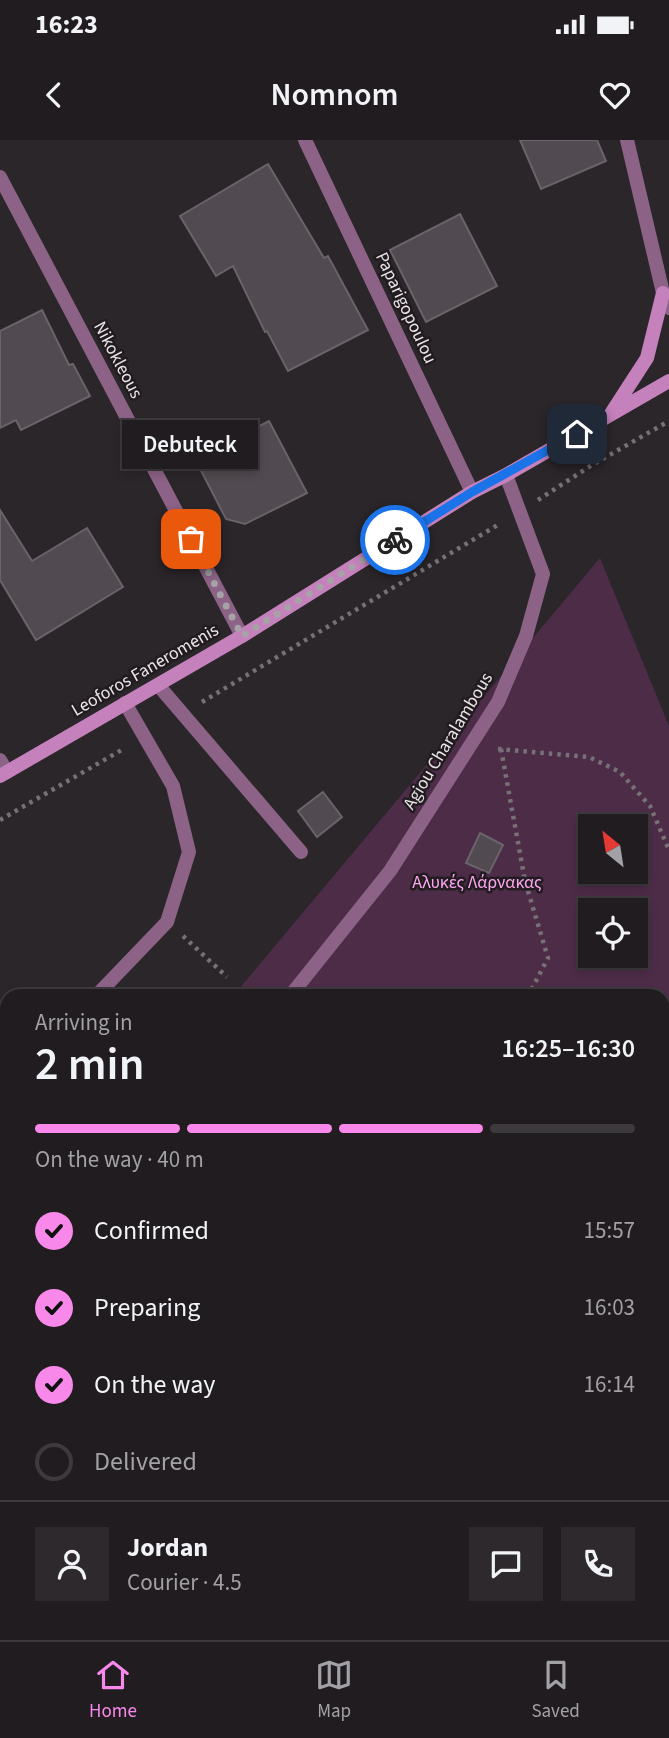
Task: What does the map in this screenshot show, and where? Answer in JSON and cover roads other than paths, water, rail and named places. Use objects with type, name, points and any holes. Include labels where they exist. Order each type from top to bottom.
[{"type":"main road","points":[[610,416],[647,358],[663,293]]},
{"type":"main road","name":"Leoforos Faneromenis","points":[[2,769],[158,685],[242,636],[472,492],[669,381]]},
{"type":"street","points":[[627,140],[663,293],[669,308]]},
{"type":"street","name":"Paparigopoulou","points":[[308,141],[472,492]]},
{"type":"street","name":"Nikokleous","points":[[0,177],[242,636]]},
{"type":"street","name":"Agiou Charalambous","points":[[296,989],[390,871],[498,702],[526,636],[543,574],[506,475]]},
{"type":"street","points":[[158,685],[301,852]]},
{"type":"street","points":[[103,989],[167,922],[189,852],[173,786],[125,704]]},
{"type":"place","name":"Debuteck","points":[[191,539]]},
{"type":"park label","name":"Αλυκές Λάρνακας","points":[[477,882]]}]
